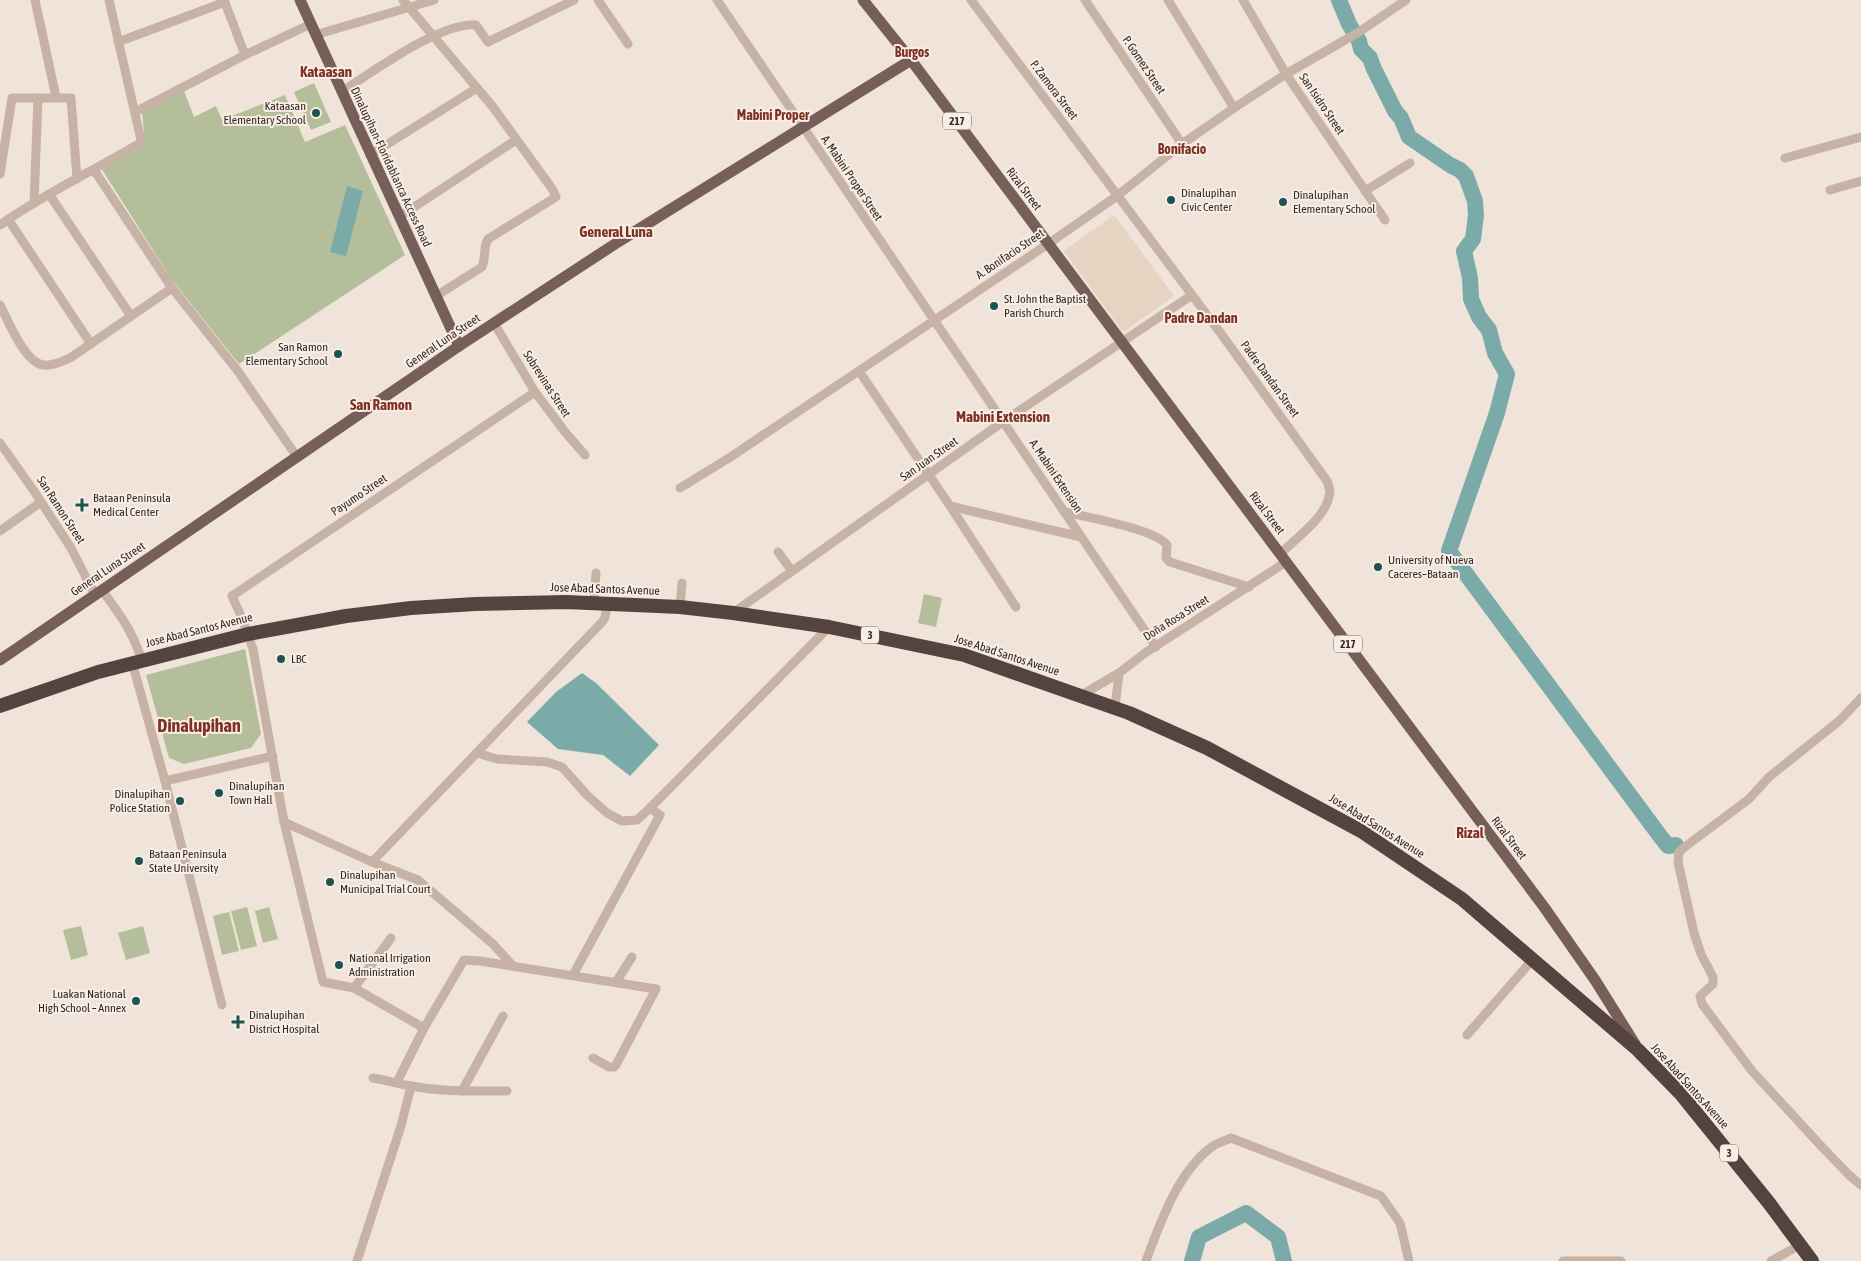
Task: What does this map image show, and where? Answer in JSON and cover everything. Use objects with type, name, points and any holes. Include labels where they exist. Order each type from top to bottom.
[{"type":"highway","name":"Jose Abad Santos Avenue","points":[[0,706],[39,691],[137,661],[248,634],[318,620],[411,608],[492,604],[594,603],[680,607],[829,627],[964,655],[1115,708],[1207,748],[1361,831],[1462,899],[1638,1050],[1681,1094],[1770,1203],[1812,1261]]},
{"type":"main road","name":"Dinalupihan-Floridablanca Access Road","points":[[300,0],[459,346]]},
{"type":"main road","name":"Rizal Street","points":[[863,0],[911,60],[1567,939],[1638,1050]]},
{"type":"main road","name":"General Luna Street","points":[[0,660],[459,346],[802,126],[911,60]]},
{"type":"street","points":[[36,0],[56,97]]},
{"type":"street","points":[[91,344],[4,222],[34,202],[140,143],[135,112],[109,0]]},
{"type":"street","points":[[316,35],[405,4],[434,0]]},
{"type":"street","points":[[341,92],[432,35],[462,25],[476,25],[488,42],[574,0]]},
{"type":"street","points":[[598,0],[628,44]]},
{"type":"street","name":"A. Mabini Proper Street","points":[[717,0],[933,320]]},
{"type":"street","name":"P. Zamora Street","points":[[971,0],[1117,196]]},
{"type":"street","name":"P. Gomez Street","points":[[1085,0],[1182,144]]},
{"type":"street","points":[[1168,0],[1234,108]]},
{"type":"street","name":"San Isidro Street","points":[[1243,0],[1286,74],[1385,220]]},
{"type":"street","name":"A. Bonifacio Street","points":[[680,488],[729,458],[1048,244],[1117,196],[1182,144],[1234,108],[1286,74],[1359,32],[1406,0]]},
{"type":"street","points":[[118,42],[225,1],[246,55]]},
{"type":"street","points":[[405,4],[493,106],[553,190],[556,197],[488,239],[485,243],[485,260],[482,267],[436,296]]},
{"type":"street","points":[[135,112],[311,24]]},
{"type":"street","points":[[370,155],[477,88]]},
{"type":"street","points":[[0,174],[12,98],[56,97],[71,98],[78,179]]},
{"type":"street","points":[[34,202],[38,98]]},
{"type":"street","points":[[1785,158],[1861,137]]},
{"type":"street","points":[[400,217],[516,140]]},
{"type":"street","points":[[1365,191],[1410,162]]},
{"type":"street","points":[[94,170],[172,288],[236,370],[297,457]]},
{"type":"street","points":[[1830,190],[1861,181]]},
{"type":"street","points":[[49,194],[131,316]]},
{"type":"street","name":"Padre Dandan Street","points":[[1117,196],[1222,335],[1327,481],[1330,496],[1322,513],[1283,558]]},
{"type":"street","points":[[0,305],[26,353],[33,361],[42,365],[53,365],[70,358],[172,288]]},
{"type":"street","name":"San Juan Street","points":[[733,613],[1004,421],[1192,296]]},
{"type":"street","name":"A. Mabini Extension","points":[[933,320],[1004,421],[1156,647]]},
{"type":"street","name":"Sobrevinas Street","points":[[494,323],[535,392],[585,456]]},
{"type":"street","points":[[859,371],[1016,606]]},
{"type":"street","name":"Payumo Street","points":[[248,634],[232,596],[535,392]]},
{"type":"street","name":"San Ramon Street","points":[[0,443],[99,592],[126,621],[134,636],[137,661],[222,1006]]},
{"type":"street","points":[[0,531],[41,502]]},
{"type":"street","points":[[950,506],[1081,537]]},
{"type":"street","points":[[1066,512],[1125,526],[1159,538],[1166,545],[1166,558],[1170,562],[1249,587]]},
{"type":"street","points":[[778,552],[792,570]]},
{"type":"street","name":"Doña Rosa Street","points":[[1080,696],[1249,587],[1283,558]]},
{"type":"street","points":[[594,603],[596,573]]},
{"type":"street","points":[[680,607],[682,582]]},
{"type":"street","points":[[372,862],[603,621],[608,603]]},
{"type":"street","points":[[477,753],[497,759],[547,762],[562,767],[587,795],[607,813],[622,821],[637,820],[829,627]]},
{"type":"street","points":[[248,634],[253,649],[284,822],[322,982],[354,988],[424,1028]]},
{"type":"street","points":[[1115,708],[1118,673]]},
{"type":"street","points":[[1861,698],[1839,721],[1769,777],[1749,799],[1679,852],[1678,862],[1698,946],[1713,977],[1713,984],[1700,996],[1702,1004],[1752,1071],[1822,1147],[1861,1185]]},
{"type":"street","points":[[166,781],[273,756]]},
{"type":"street","points":[[572,975],[660,815],[650,808]]},
{"type":"street","points":[[284,822],[372,862],[418,880],[493,944],[513,966]]},
{"type":"street","points":[[354,988],[391,938]]},
{"type":"street","points":[[616,982],[632,957]]},
{"type":"street","points":[[1466,1035],[1533,959]]},
{"type":"street","points":[[397,1082],[424,1028],[464,960],[656,989],[616,1065],[609,1068],[593,1058]]},
{"type":"street","points":[[462,1091],[503,1016]]},
{"type":"street","points":[[373,1078],[411,1086],[462,1091],[506,1091]]},
{"type":"street","points":[[357,1261],[401,1126],[411,1086]]},
{"type":"street","points":[[1146,1261],[1163,1214],[1191,1168],[1214,1145],[1231,1138],[1381,1196],[1400,1223],[1409,1261]]},
{"type":"street","points":[[1771,1261],[1800,1245]]},
{"type":"street","points":[[1563,1261],[1621,1261]]},
{"type":"green space","points":[[314,83],[331,122],[311,130],[294,92]]},
{"type":"green space","points":[[184,91],[194,117],[216,106],[222,120],[285,95],[305,142],[345,125],[405,255],[239,364],[172,280],[101,168],[145,143],[142,112]]},
{"type":"green space","points":[[924,594],[942,598],[936,627],[918,623]]},
{"type":"green space","points":[[245,649],[261,734],[251,748],[184,764],[169,758],[146,675]]},
{"type":"green space","points":[[247,907],[257,946],[241,950],[231,911]]},
{"type":"green space","points":[[269,907],[278,939],[263,943],[255,911]]},
{"type":"green space","points":[[229,912],[239,951],[222,955],[213,916]]},
{"type":"green space","points":[[81,926],[88,955],[71,960],[63,930]]},
{"type":"green space","points":[[143,926],[150,953],[126,960],[118,933]]},
{"type":"shaded area","points":[[1114,215],[1174,296],[1123,332],[1064,251]]},
{"type":"water","points":[[347,186],[363,191],[346,256],[330,252]]},
{"type":"water","points":[[582,673],[596,683],[659,745],[630,776],[603,755],[558,749],[527,722],[556,692]]},
{"type":"waterway","points":[[1339,0],[1361,49],[1370,58],[1409,137],[1460,170],[1466,176],[1475,201],[1476,215],[1473,239],[1464,251],[1470,278],[1471,299],[1479,317],[1489,330],[1495,353],[1507,374],[1497,413],[1449,551],[1660,836],[1668,846],[1676,845]]},
{"type":"waterway","points":[[1192,1261],[1199,1237],[1246,1213],[1278,1237],[1284,1261]]},
{"type":"place","name":"Kataasan Elementary School","points":[[316,113]]},
{"type":"place","name":"Dinalupihan Civic Center","points":[[1171,200]]},
{"type":"place","name":"Dinalupihan Elementary School","points":[[1283,202]]},
{"type":"place","name":"St. John the Baptist Parish Church","points":[[994,306]]},
{"type":"place","name":"San Ramon Elementary School","points":[[338,354]]},
{"type":"place","name":"Bataan Peninsula Medical Center","points":[[82,505]]},
{"type":"place","name":"University of Nueva Caceres–Bataan","points":[[1378,567]]},
{"type":"place","name":"LBC","points":[[281,659]]},
{"type":"place","name":"Dinalupihan Town Hall","points":[[219,793]]},
{"type":"place","name":"Dinalupihan Police Station","points":[[180,801]]},
{"type":"place","name":"Bataan Peninsula State University","points":[[139,861]]},
{"type":"place","name":"Dinalupihan Municipal Trial Court","points":[[330,882]]},
{"type":"place","name":"National Irrigation Administration","points":[[339,965]]},
{"type":"place","name":"Luakan National High School – Annex","points":[[136,1001]]},
{"type":"place","name":"Dinalupihan District Hospital","points":[[238,1022]]},
{"type":"district","name":"Burgos","points":[[912,52]]},
{"type":"district","name":"Kataasan","points":[[326,72]]},
{"type":"district","name":"Mabini Proper","points":[[773,115]]},
{"type":"district","name":"Bonifacio","points":[[1182,149]]},
{"type":"district","name":"General Luna","points":[[616,232]]},
{"type":"district","name":"Padre Dandan","points":[[1201,318]]},
{"type":"district","name":"San Ramon","points":[[381,405]]},
{"type":"district","name":"Mabini Extension","points":[[1003,417]]},
{"type":"district","name":"Dinalupihan","points":[[199,726]]},
{"type":"district","name":"Rizal","points":[[1470,833]]}]
